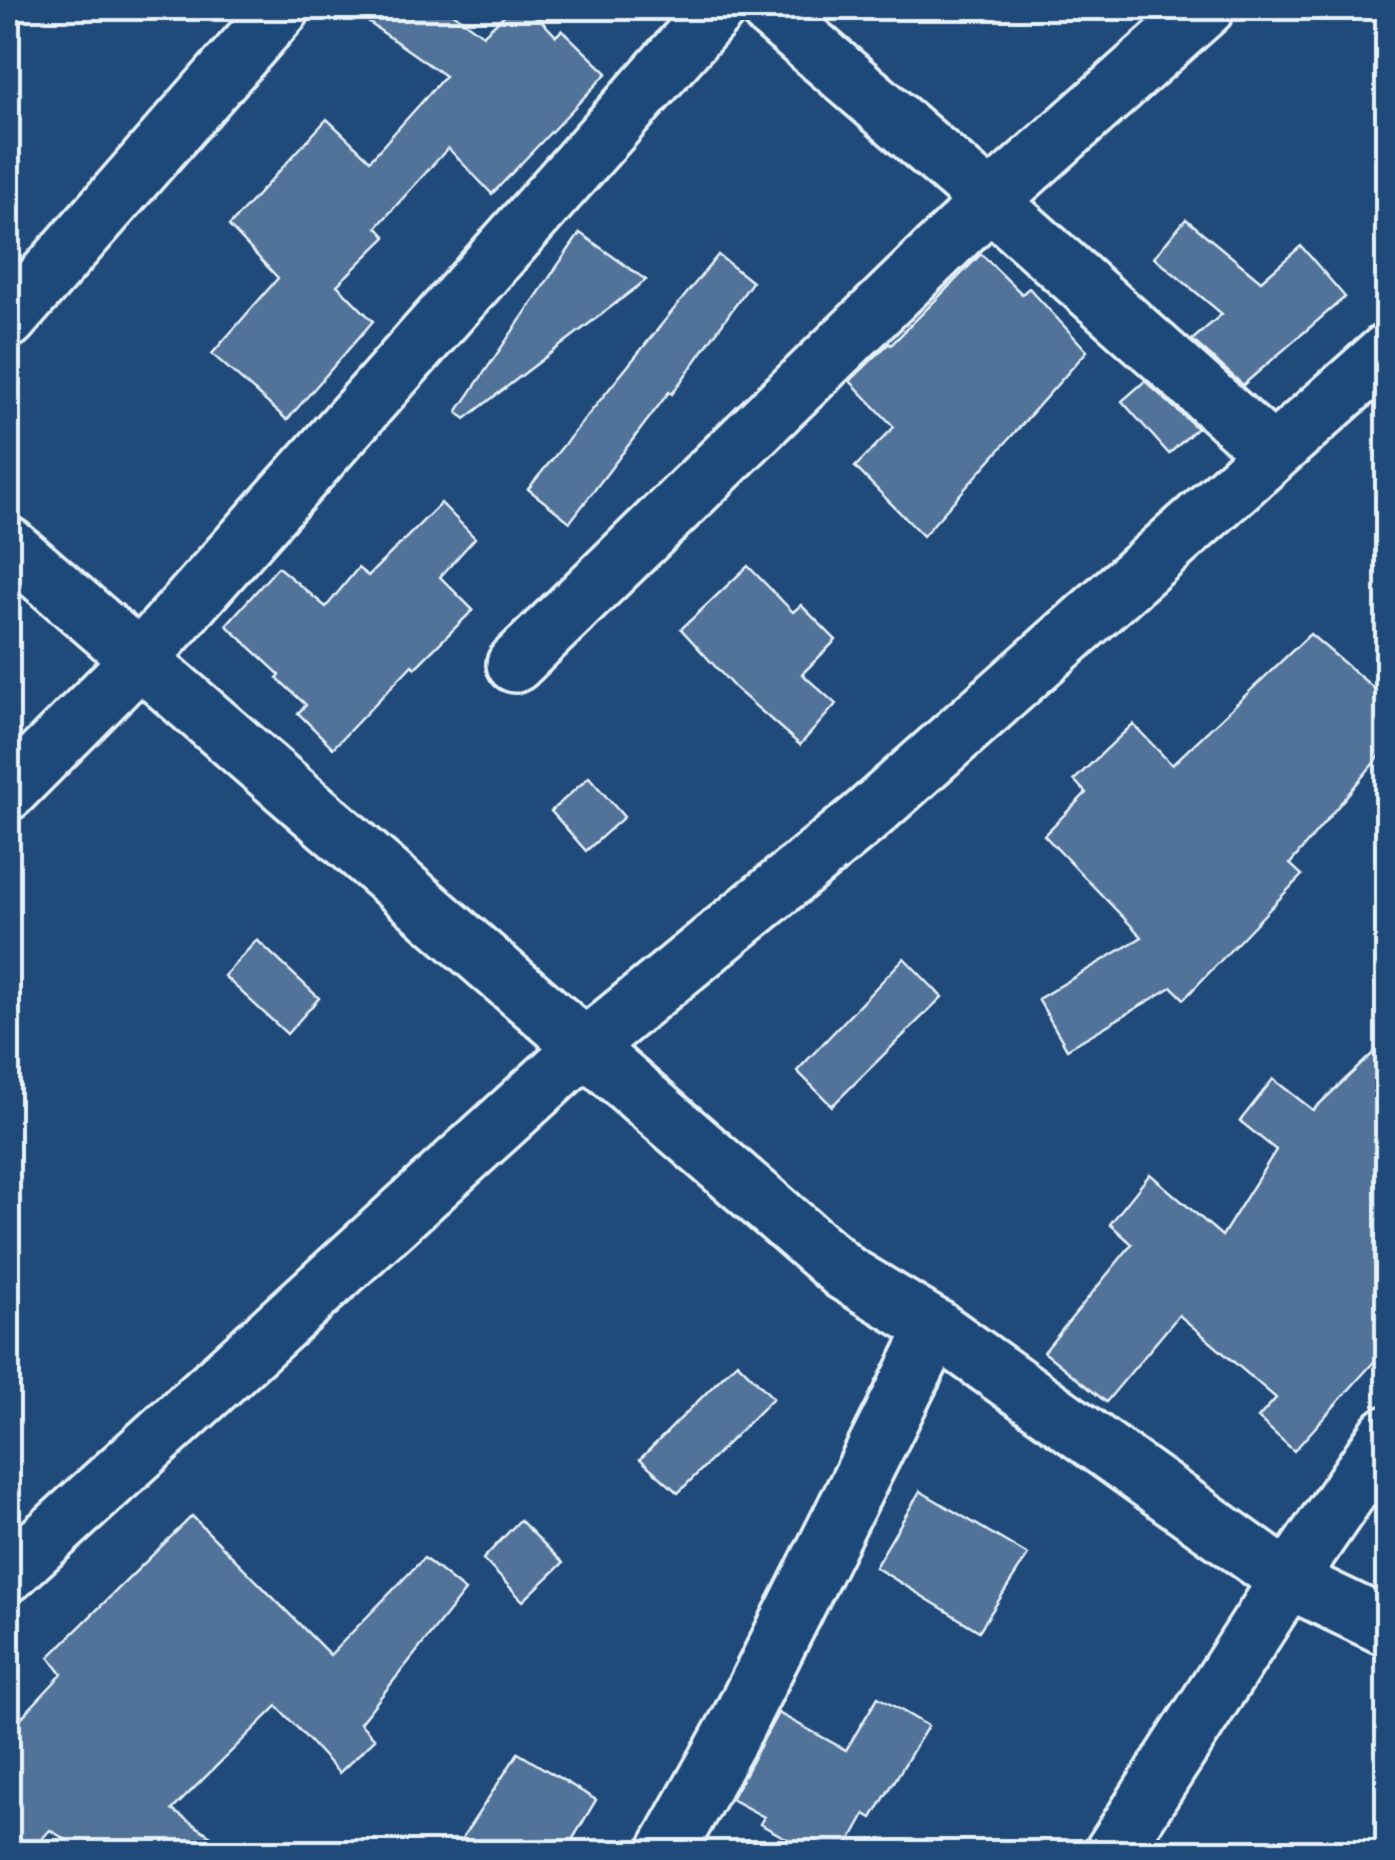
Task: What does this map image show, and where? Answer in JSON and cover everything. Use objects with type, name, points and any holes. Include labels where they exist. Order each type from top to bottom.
[{"type":"street","points":[[8,320],[282,8]]},
{"type":"street","points":[[8,792],[140,660],[718,8]]},
{"type":"street","points":[[767,8],[1272,453]]},
{"type":"street","points":[[515,664],[990,201],[1206,8]]},
{"type":"street","points":[[8,1574],[586,1046],[864,818],[1272,453],[1375,380]]},
{"type":"street","points":[[8,545],[846,1273],[936,1328],[1288,1580],[1388,1628]]},
{"type":"street","points":[[666,1852],[738,1723],[936,1328]]},
{"type":"street","points":[[1113,1852],[1288,1580],[1388,1434]]},
{"type":"building","points":[[348,8],[446,8],[483,35],[512,8],[529,8],[556,36],[562,30],[607,73],[492,194],[448,148],[377,227],[386,237],[337,285],[373,321],[287,420],[212,354],[278,278],[229,226],[327,119],[370,160],[445,76]]},
{"type":"building","points":[[1186,219],[1261,281],[1301,246],[1345,297],[1243,385],[1192,340],[1222,314],[1154,257]]},
{"type":"building","points":[[580,233],[646,280],[465,419],[457,412]]},
{"type":"building","points":[[981,254],[1022,294],[1029,288],[1087,351],[923,536],[855,467],[894,427],[850,381]]},
{"type":"building","points":[[718,255],[752,282],[672,394],[669,392],[570,522],[528,489]]},
{"type":"building","points":[[1145,381],[1197,428],[1169,454],[1122,401]]},
{"type":"building","points":[[441,503],[475,538],[440,577],[473,610],[415,668],[412,665],[333,748],[298,713],[306,705],[277,678],[280,675],[226,625],[278,567],[326,607],[358,568],[368,576]]},
{"type":"building","points":[[748,566],[793,612],[801,605],[836,640],[802,674],[836,704],[800,745],[735,688],[681,629]]},
{"type":"building","points":[[1310,634],[1388,700],[1388,746],[1290,864],[1302,875],[1184,999],[1172,987],[1067,1049],[1038,999],[1142,937],[1044,835],[1086,793],[1074,780],[1133,724],[1172,765]]},
{"type":"building","points":[[589,777],[624,817],[586,851],[551,811]]},
{"type":"building","points":[[257,940],[319,998],[287,1034],[224,976]]},
{"type":"building","points":[[904,958],[942,997],[832,1106],[797,1071]]},
{"type":"building","points":[[1388,1039],[1388,1346],[1294,1451],[1258,1418],[1276,1398],[1179,1315],[1106,1402],[1044,1352],[1132,1244],[1110,1224],[1150,1174],[1222,1236],[1276,1150],[1240,1121],[1273,1079],[1313,1110]]},
{"type":"building","points":[[737,1362],[773,1398],[678,1493],[640,1459]]},
{"type":"building","points":[[920,1491],[1028,1555],[979,1631],[875,1567]]},
{"type":"building","points":[[192,1516],[330,1655],[424,1558],[465,1591],[360,1723],[375,1739],[339,1773],[277,1706],[172,1810],[235,1852],[86,1852],[50,1830],[30,1852],[8,1852],[8,1732],[62,1674],[49,1657]]},
{"type":"building","points":[[520,1520],[563,1563],[523,1601],[483,1559]]},
{"type":"building","points":[[878,1697],[928,1726],[872,1818],[865,1814],[844,1852],[811,1852],[760,1824],[764,1817],[731,1799],[778,1713],[846,1750]]},
{"type":"building","points":[[518,1753],[596,1800],[565,1852],[453,1852]]}]
